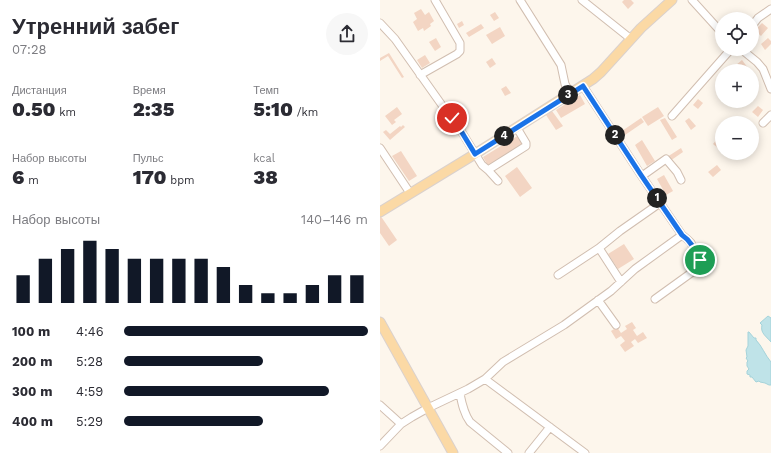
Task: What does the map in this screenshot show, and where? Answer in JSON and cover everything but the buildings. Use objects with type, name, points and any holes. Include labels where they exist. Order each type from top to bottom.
[{"type":"main road","points":[[380,212],[583,86],[601,72],[641,28],[672,0]]},
{"type":"main road","points":[[380,322],[453,453]]},
{"type":"street","points":[[420,75],[460,51],[460,43],[435,0]]},
{"type":"street","points":[[520,0],[561,65],[565,84],[570,94]]},
{"type":"street","points":[[582,0],[631,39]]},
{"type":"street","points":[[692,0],[715,25]]},
{"type":"street","points":[[759,17],[771,9]]},
{"type":"street","points":[[380,23],[395,39],[458,126],[482,165],[498,181]]},
{"type":"street","points":[[672,116],[725,56]]},
{"type":"street","points":[[749,56],[763,69],[771,89]]},
{"type":"street","points":[[583,86],[682,235],[691,243],[700,260],[698,268],[655,299]]},
{"type":"street","points":[[763,123],[771,115]]},
{"type":"street","points":[[488,170],[526,146],[526,143],[516,128]]},
{"type":"street","points":[[380,148],[410,193]]},
{"type":"street","points":[[642,176],[666,159],[677,172],[680,180]]},
{"type":"street","points":[[558,275],[599,248],[620,231],[660,203]]},
{"type":"street","points":[[380,446],[401,424],[428,408],[460,394],[485,379],[503,362],[564,325],[610,291],[635,269],[682,235]]},
{"type":"street","points":[[599,248],[621,282]]},
{"type":"street","points":[[598,300],[616,325]]},
{"type":"street","points":[[485,379],[585,453]]},
{"type":"street","points":[[460,394],[466,417],[470,422],[508,453]]},
{"type":"street","points":[[380,405],[401,424]]},
{"type":"street","points":[[529,453],[550,427]]},
{"type":"water","points":[[768,316],[771,318],[771,342],[765,336],[760,323]]},
{"type":"water","points":[[748,332],[756,338],[771,362],[771,385],[759,381],[756,382],[752,377],[750,377],[750,375],[747,374],[749,369],[746,358]]},
{"type":"route","points":[[452,118],[475,154],[583,86],[682,235],[691,243],[700,260]]}]
